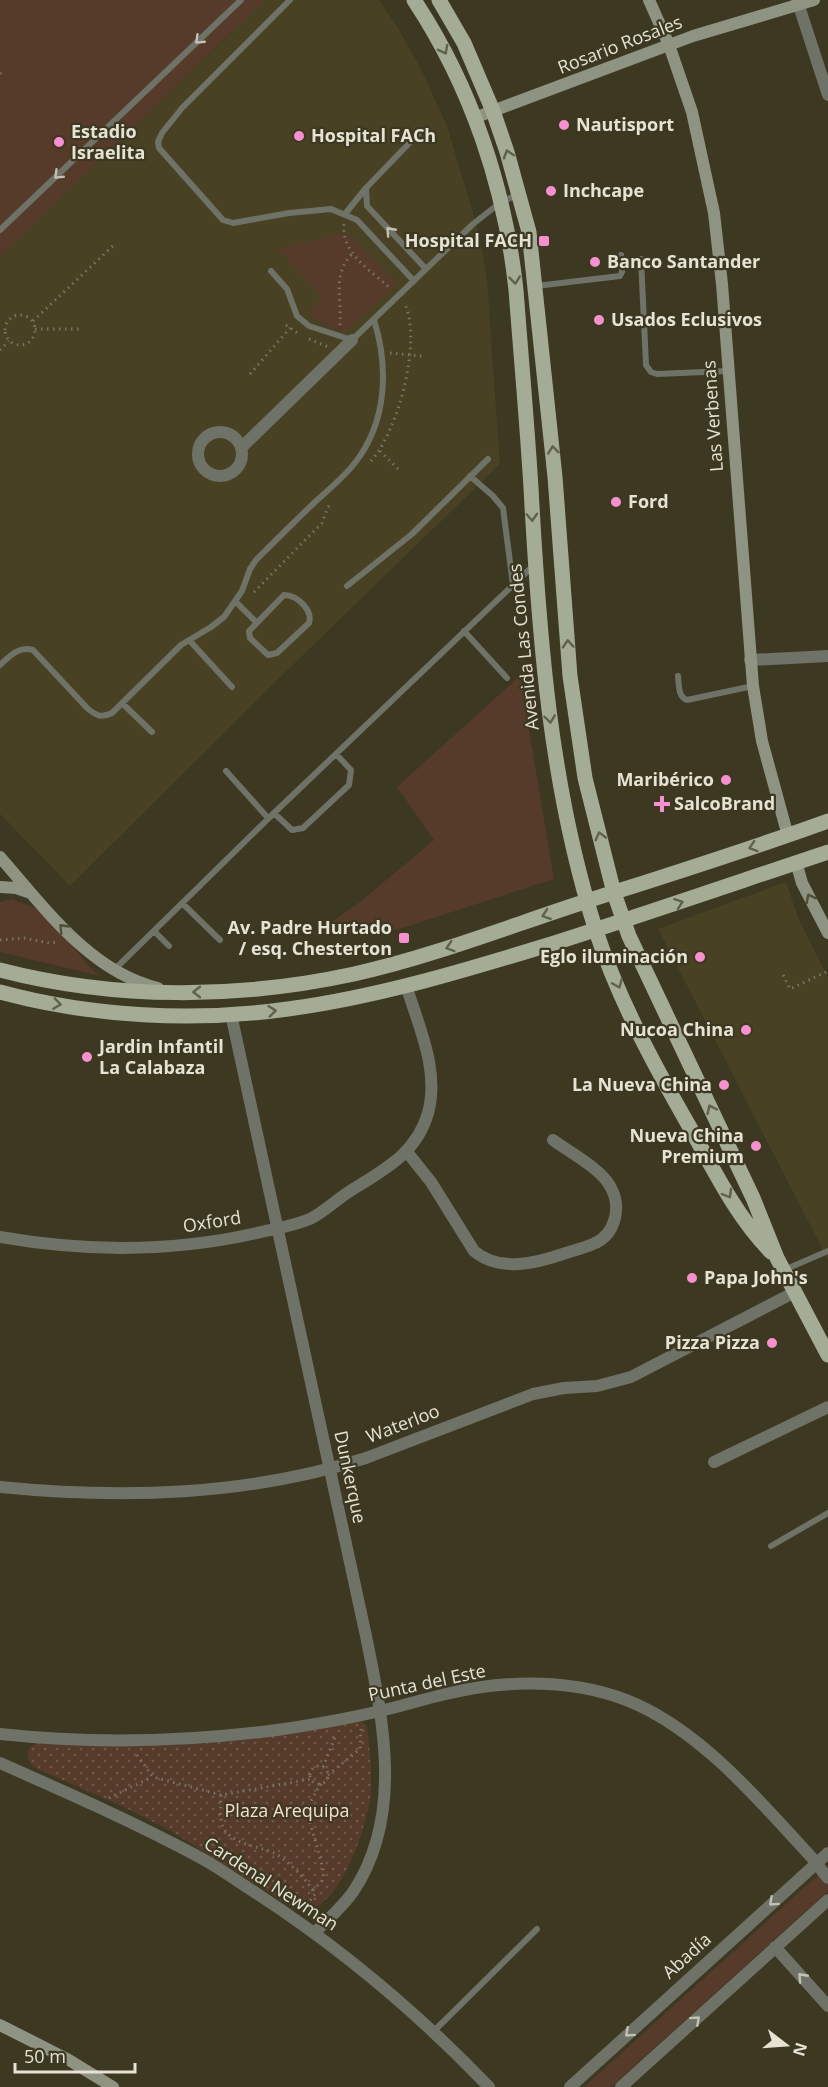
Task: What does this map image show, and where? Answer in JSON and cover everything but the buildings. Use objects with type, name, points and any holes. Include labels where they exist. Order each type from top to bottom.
[{"type":"main road","name":"Avenida Las Condes","points":[[414,0],[443,48],[474,118],[501,202],[509,236],[516,290],[540,640],[555,756],[587,901],[596,930],[630,1015],[673,1098],[738,1210],[780,1264]]},
{"type":"main road","name":"Avenida Las Condes","points":[[440,0],[464,43],[493,111],[520,194],[529,232],[555,477],[570,676],[585,778],[614,892],[624,921],[753,1198],[780,1264],[828,1355]]},
{"type":"main road","points":[[0,970],[63,984],[100,989],[174,992],[289,986],[355,973],[460,944],[828,821]]},
{"type":"main road","points":[[0,992],[46,1002],[121,1012],[185,1015],[231,1014],[317,1004],[406,985],[491,963],[828,852]]},
{"type":"street","name":"Las Verbenas","points":[[649,0],[669,45],[692,112],[712,202],[722,284],[753,686],[762,741],[788,836]]},
{"type":"street","name":"Rosario Rosales","points":[[474,118],[669,45],[798,2],[814,0]]},
{"type":"street","points":[[798,2],[828,95]]},
{"type":"street","points":[[242,448],[233,435],[225,431],[197,436],[199,463],[210,474],[227,475],[239,465],[242,448],[352,340]]},
{"type":"street","points":[[750,660],[828,656]]},
{"type":"street","points":[[0,857],[81,945],[135,981],[174,992]]},
{"type":"street","points":[[796,862],[802,883],[828,933]]},
{"type":"street","points":[[0,887],[16,888],[32,894]]},
{"type":"street","name":"Oxford","points":[[0,1237],[65,1246],[139,1248],[208,1242],[278,1228],[307,1220],[322,1212],[353,1189],[388,1168],[407,1152],[419,1137],[424,1126],[430,1103],[432,1080],[428,1058],[406,985]]},
{"type":"street","name":"Dunkerque","points":[[231,1014],[366,1636],[380,1711],[386,1781],[376,1837],[363,1873],[353,1891],[319,1929]]},
{"type":"street","points":[[407,1152],[431,1182],[474,1251],[494,1263],[525,1264],[552,1258],[593,1244],[606,1235],[616,1217],[617,1202],[606,1179],[553,1140]]},
{"type":"street","name":"Waterloo","points":[[0,1487],[82,1493],[173,1492],[253,1484],[330,1468],[366,1458],[533,1394],[564,1388],[597,1386],[632,1377],[795,1292]]},
{"type":"street","points":[[714,1461],[828,1407]]},
{"type":"street","name":"Punta del Este","points":[[0,1734],[68,1740],[127,1741],[242,1734],[342,1719],[447,1694],[507,1685],[555,1685],[598,1691],[656,1714],[699,1743],[720,1761],[817,1863],[828,1878]]},
{"type":"street","name":"Cardenal Newman","points":[[0,1763],[130,1821],[204,1860],[319,1929],[434,2031],[489,2087]]},
{"type":"street","name":"Abadía","points":[[570,2087],[828,1853]]},
{"type":"street","points":[[621,2087],[828,1900]]},
{"type":"street","points":[[775,1947],[828,2006]]},
{"type":"street","points":[[0,2025],[69,2060],[113,2087]]},
{"type":"lane","points":[[0,230],[241,0]]},
{"type":"lane","points":[[290,0],[182,108],[162,133],[158,142],[159,148],[215,212],[227,222],[233,224],[289,213],[331,210],[345,214],[357,220],[414,281]]},
{"type":"lane","points":[[345,214],[366,188],[419,132]]},
{"type":"lane","points":[[366,188],[367,206],[426,270]]},
{"type":"lane","points":[[271,271],[287,289],[297,316],[309,326],[352,340],[473,224],[501,202],[520,194]]},
{"type":"lane","points":[[536,286],[620,276],[622,272],[621,255]]},
{"type":"lane","points":[[641,259],[648,369],[657,374],[728,371]]},
{"type":"lane","points":[[0,665],[16,651],[26,648],[33,650],[88,709],[97,716],[105,716],[112,713],[181,645],[224,617],[238,604],[256,560],[354,464],[371,436],[380,411],[383,388],[382,353],[374,320]]},
{"type":"lane","points":[[347,586],[411,534],[488,459]]},
{"type":"lane","points":[[470,476],[503,508],[513,585]]},
{"type":"lane","points":[[114,969],[534,565]]},
{"type":"lane","points":[[284,595],[295,597],[310,613],[309,622],[273,655],[268,655],[250,638],[249,630],[256,622],[284,595]]},
{"type":"lane","points":[[238,604],[256,622]]},
{"type":"lane","points":[[464,631],[507,678]]},
{"type":"lane","points":[[189,640],[232,687]]},
{"type":"lane","points":[[678,676],[680,695],[687,700],[753,686]]},
{"type":"lane","points":[[122,703],[152,732]]},
{"type":"lane","points":[[226,771],[271,816],[292,830],[303,828],[349,785],[351,770],[336,754]]},
{"type":"lane","points":[[182,903],[220,940]]},
{"type":"lane","points":[[154,931],[169,946]]},
{"type":"lane","points":[[780,1264],[828,1251]]},
{"type":"lane","points":[[771,1546],[828,1513]]},
{"type":"lane","points":[[434,2031],[537,1929]]},
{"type":"path","points":[[345,214],[343,235],[345,243],[352,254],[399,296],[406,305],[411,325],[410,354],[391,432],[380,451],[365,467]]},
{"type":"path","points":[[33,321],[116,243]]},
{"type":"path","points":[[339,336],[339,279],[343,262],[352,254]]},
{"type":"path","points":[[20,314],[28,316],[35,328],[30,342],[23,345],[16,345],[5,335],[7,321],[20,314]]},
{"type":"path","points":[[35,328],[80,329]]},
{"type":"path","points":[[250,374],[290,328]]},
{"type":"path","points":[[0,350],[9,341]]},
{"type":"path","points":[[382,353],[422,356]]},
{"type":"path","points":[[380,451],[398,469]]},
{"type":"path","points":[[238,604],[322,523],[328,507],[335,499]]},
{"type":"path","points":[[0,940],[24,938],[49,943],[57,942]]},
{"type":"path","points":[[783,975],[790,989],[828,971]]},
{"type":"path","points":[[313,1890],[322,1881],[324,1872],[308,1810],[328,1775],[362,1746],[361,1715]]},
{"type":"path","points":[[323,1767],[342,1719]]},
{"type":"path","points":[[127,1741],[153,1777],[221,1795],[311,1779]]},
{"type":"path","points":[[321,1784],[315,1783],[310,1774],[318,1766],[323,1767]]},
{"type":"path","points":[[323,1767],[328,1775]]},
{"type":"path","points":[[94,1805],[153,1777]]},
{"type":"path","points":[[221,1795],[221,1821],[225,1830],[232,1837],[281,1857],[313,1890],[315,1894],[308,1902],[307,1909],[319,1929]]},
{"type":"shaded area","points":[[265,0],[379,0],[422,71],[447,126],[479,233],[487,280],[500,464],[265,692],[70,886],[0,814],[0,256]]},
{"type":"shaded area","points":[[786,882],[799,920],[828,977],[828,1260],[658,929]]},
{"type":"green space","name":"Estadio Israelita","points":[[0,0],[265,0],[0,256]]},
{"type":"green space","points":[[346,232],[393,279],[396,286],[346,331],[338,330],[316,320],[311,315],[312,309],[322,297],[278,249]]},
{"type":"green space","points":[[520,676],[554,879],[390,932],[313,935],[360,902],[434,840],[397,787]]},
{"type":"green space","points":[[12,899],[42,911],[100,976],[0,952],[0,902]]},
{"type":"green space","name":"Plaza Arequipa","points":[[358,1720],[367,1728],[371,1776],[369,1807],[348,1867],[325,1901],[310,1909],[295,1909],[171,1831],[122,1806],[33,1767],[28,1759],[28,1749],[38,1742]]},
{"type":"green space","points":[[828,1866],[828,1891],[611,2087],[584,2087]]},
{"type":"place","name":"Nautisport","points":[[564,125]]},
{"type":"place","name":"Hospital FACh","points":[[299,136]]},
{"type":"place","name":"Estadio Israelita","points":[[59,142]]},
{"type":"place","name":"Inchcape","points":[[551,191]]},
{"type":"place","name":"Hospital FACH","points":[[544,241]]},
{"type":"place","name":"Banco Santander","points":[[595,262]]},
{"type":"place","name":"Usados Eclusivos","points":[[599,320]]},
{"type":"place","name":"Ford","points":[[616,502]]},
{"type":"place","name":"Maribérico","points":[[726,780]]},
{"type":"place","name":"SalcoBrand","points":[[662,804]]},
{"type":"place","name":"Av. Padre Hurtado / esq. Chesterton","points":[[404,938]]},
{"type":"place","name":"Eglo iluminación","points":[[700,957]]},
{"type":"place","name":"Nucoa China","points":[[746,1030]]},
{"type":"place","name":"Jardin Infantil La Calabaza","points":[[87,1057]]},
{"type":"place","name":"La Nueva China","points":[[724,1085]]},
{"type":"place","name":"Nueva China Premium","points":[[756,1146]]},
{"type":"place","name":"Papa John's","points":[[692,1278]]},
{"type":"place","name":"Pizza Pizza","points":[[772,1343]]}]
